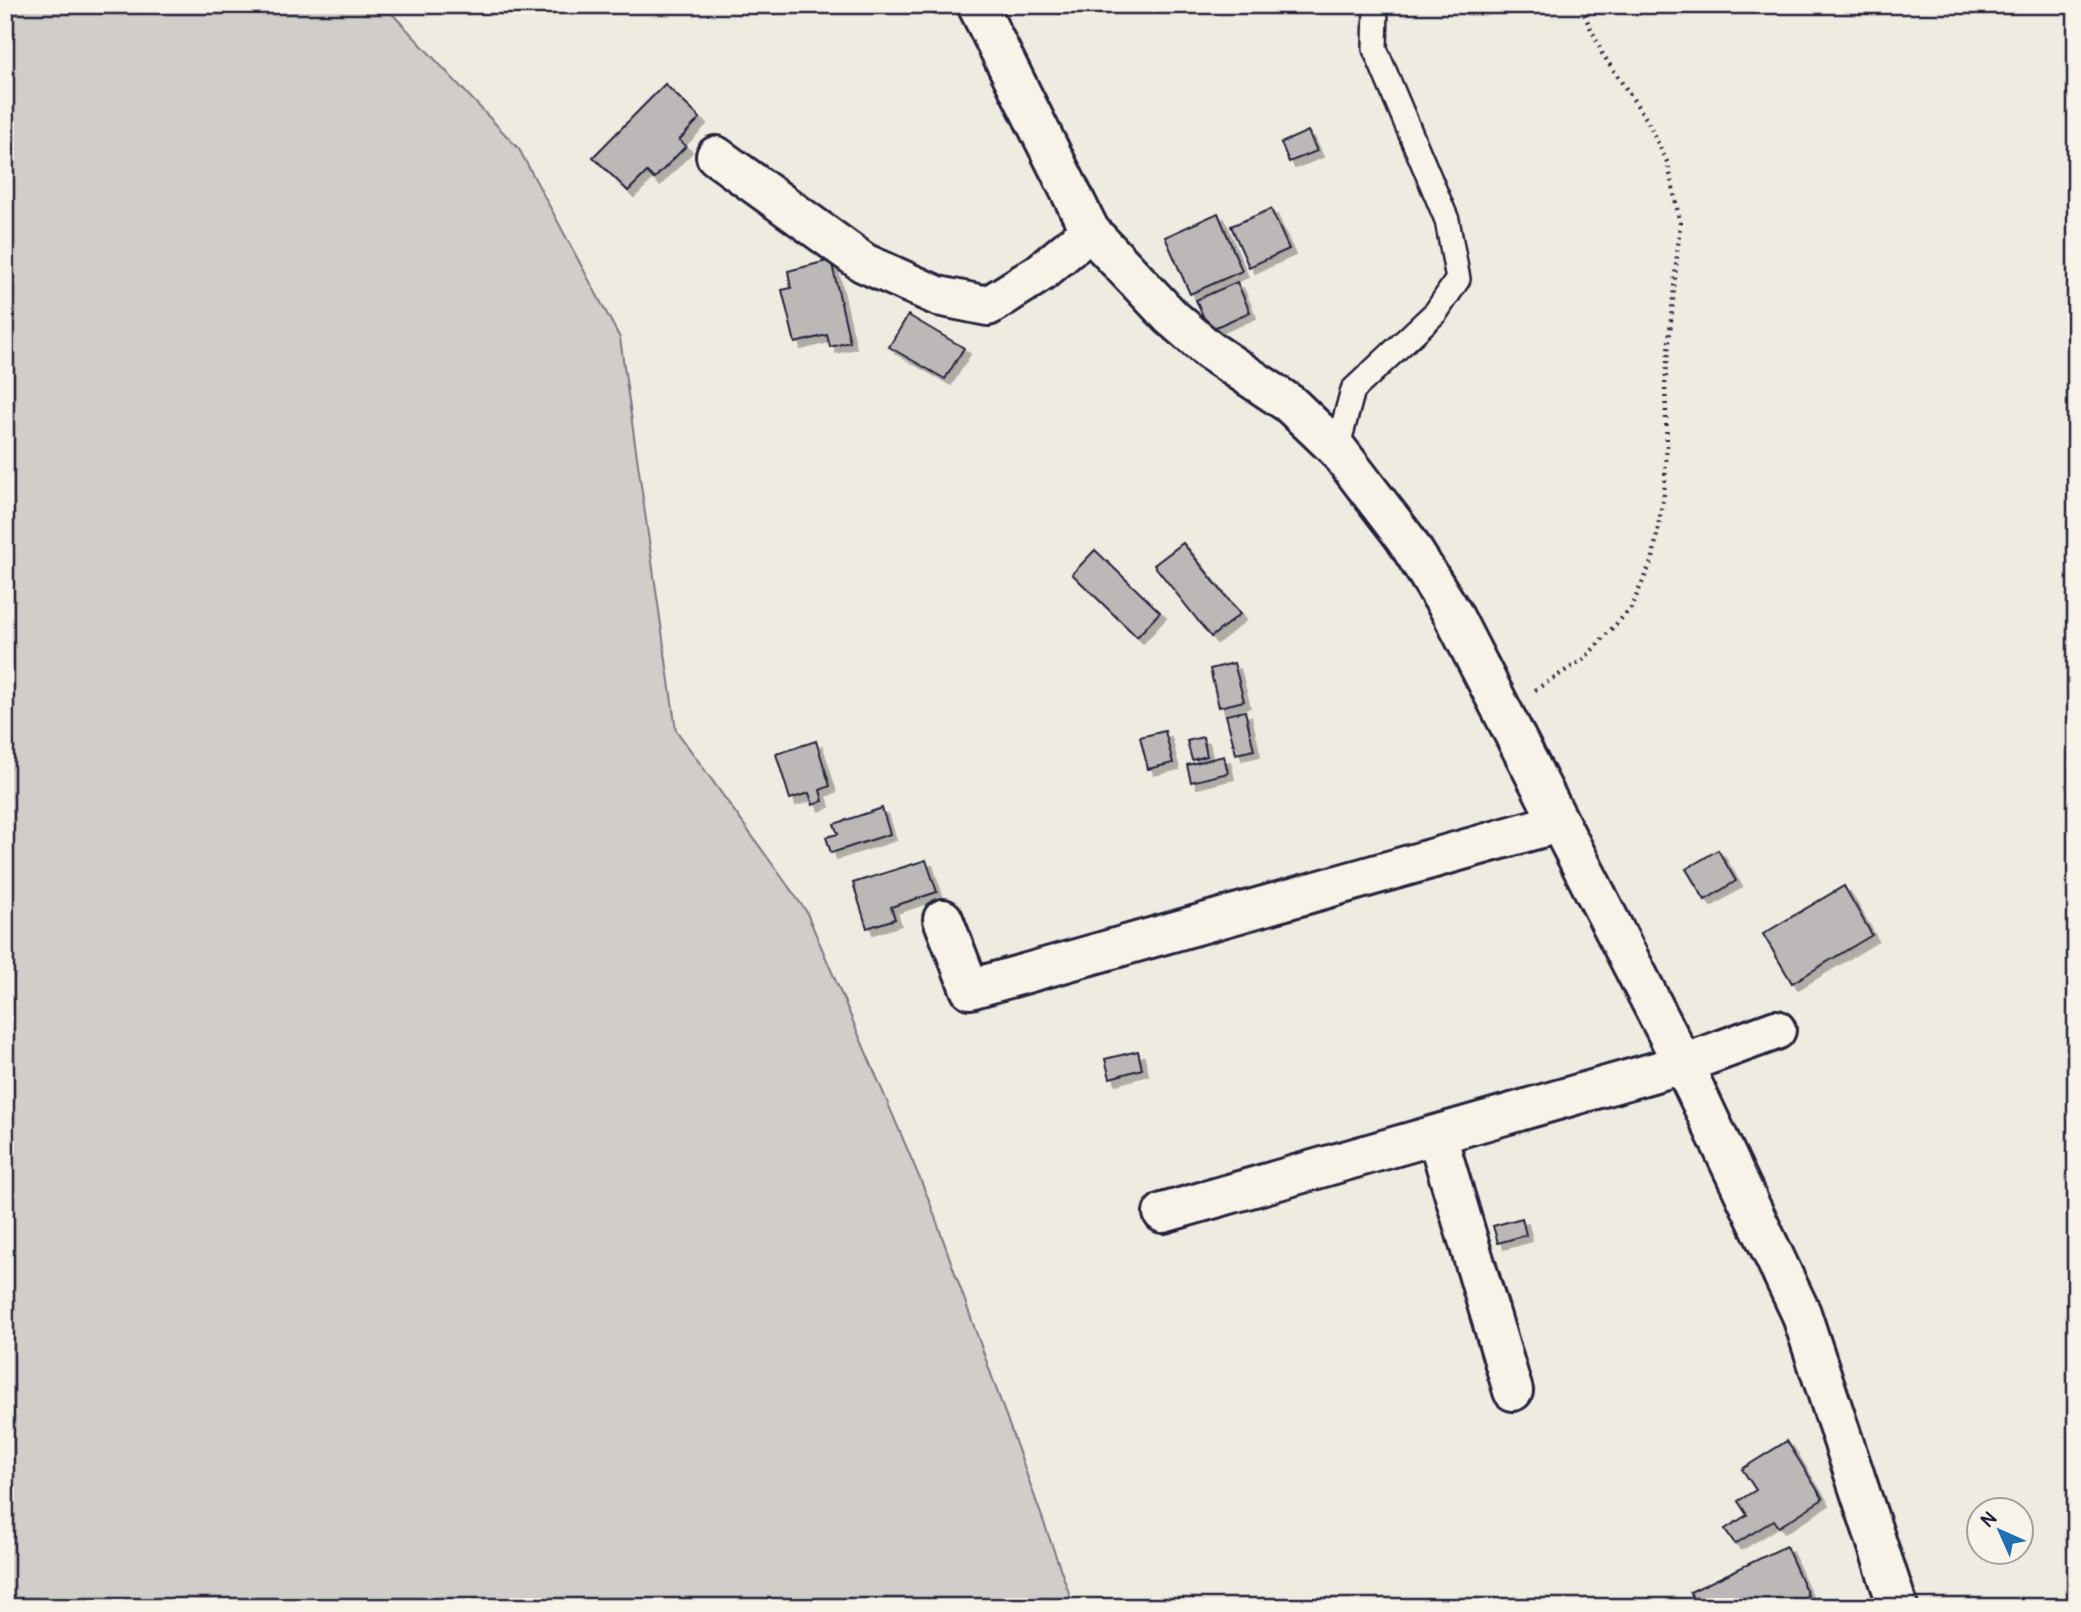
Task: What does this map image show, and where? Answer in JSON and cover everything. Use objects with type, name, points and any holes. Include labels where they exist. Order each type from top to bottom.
[{"type":"street","points":[[976,5],[1090,231],[1171,317],[1209,350],[1290,404],[1336,449],[1405,538],[1452,613],[1683,1064],[1801,1313],[1898,1607]]},
{"type":"street","points":[[716,156],[864,263],[939,296],[976,304],[988,306],[1040,274],[1090,231]]},
{"type":"street","points":[[943,919],[970,989],[1559,822]]},
{"type":"street","points":[[1163,1213],[1683,1064],[1776,1030]]},
{"type":"street","points":[[1437,1136],[1513,1391]]},
{"type":"lane","points":[[1336,449],[1353,390],[1436,312],[1458,279],[1447,220],[1375,49],[1376,5]]},
{"type":"path","points":[[1502,712],[1584,659],[1631,608],[1653,558],[1664,493],[1667,446],[1665,385],[1680,223],[1668,164],[1647,120],[1602,53],[1580,5]]},
{"type":"shaded area","points":[[5,5],[384,5],[519,149],[620,338],[676,730],[806,911],[929,1200],[1074,1607],[5,1607]]},
{"type":"building","points":[[665,84],[700,118],[679,140],[686,146],[654,179],[647,172],[628,191],[593,157]]},
{"type":"building","points":[[1308,131],[1317,151],[1289,162],[1281,143]]},
{"type":"building","points":[[1271,209],[1289,249],[1249,267],[1231,226]]},
{"type":"building","points":[[1218,213],[1242,271],[1190,294],[1165,237]]},
{"type":"building","points":[[831,260],[850,342],[830,347],[827,335],[795,343],[782,290],[791,288],[788,271]]},
{"type":"building","points":[[1237,282],[1250,312],[1209,330],[1196,300]]},
{"type":"building","points":[[908,315],[964,348],[945,379],[889,347]]},
{"type":"building","points":[[1183,543],[1240,614],[1211,637],[1154,565]]},
{"type":"building","points":[[1095,550],[1160,612],[1137,637],[1072,574]]},
{"type":"building","points":[[1234,663],[1244,701],[1219,707],[1210,669]]},
{"type":"building","points":[[1245,711],[1254,750],[1236,754],[1226,715]]},
{"type":"building","points":[[1165,731],[1173,763],[1148,769],[1140,737]]},
{"type":"building","points":[[1203,737],[1207,756],[1192,760],[1187,741]]},
{"type":"building","points":[[816,741],[830,786],[820,790],[823,801],[813,805],[809,793],[790,799],[776,754]]},
{"type":"building","points":[[1224,756],[1228,773],[1191,782],[1187,765]]},
{"type":"building","points":[[882,808],[890,834],[831,853],[826,837],[838,834],[834,824]]},
{"type":"building","points":[[1718,850],[1736,881],[1705,900],[1686,869]]},
{"type":"building","points":[[926,860],[937,892],[891,907],[895,919],[867,928],[853,883]]},
{"type":"building","points":[[1844,886],[1872,935],[1792,983],[1763,934]]},
{"type":"building","points":[[1138,1051],[1142,1069],[1110,1078],[1105,1059]]},
{"type":"building","points":[[1522,1218],[1526,1235],[1498,1243],[1493,1226]]},
{"type":"building","points":[[1787,1441],[1823,1499],[1779,1527],[1774,1520],[1735,1544],[1725,1529],[1747,1515],[1738,1501],[1756,1490],[1742,1469]]},
{"type":"building","points":[[1786,1546],[1808,1595],[1784,1607],[1697,1607],[1690,1592]]}]
